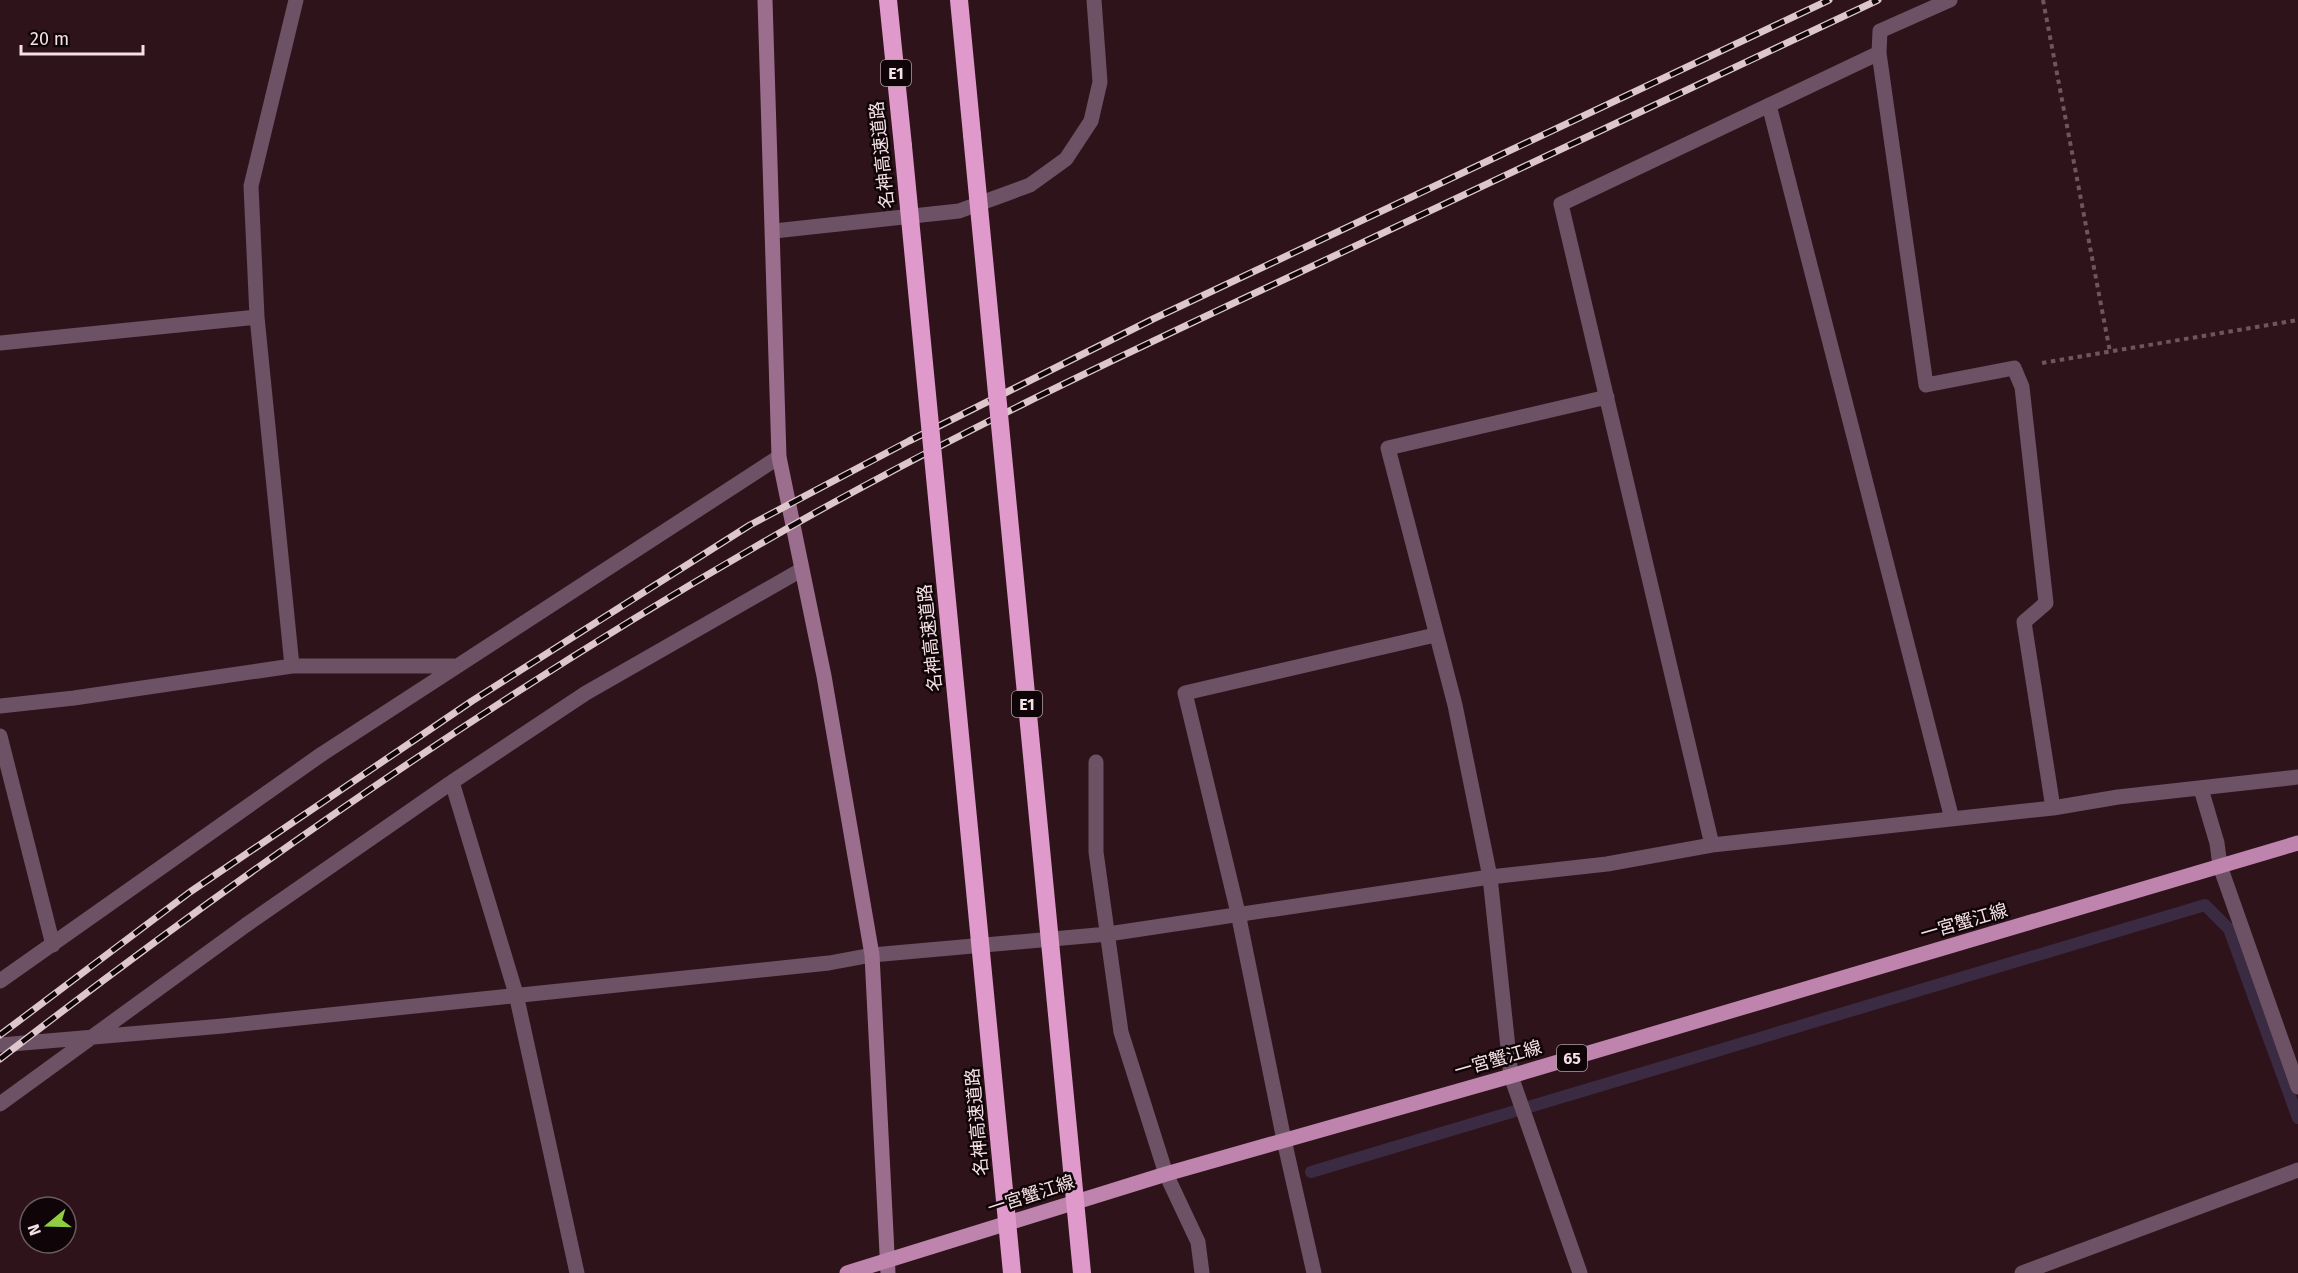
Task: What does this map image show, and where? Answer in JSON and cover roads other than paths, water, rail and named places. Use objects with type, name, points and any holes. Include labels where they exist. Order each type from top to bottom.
[{"type":"highway","name":"名神高速道路","points":[[888,0],[1012,1273]]},
{"type":"highway","name":"E1","points":[[960,0],[1082,1273]]},
{"type":"main road","name":"一宮蟹江線","points":[[847,1273],[888,1267],[1166,1174],[1511,1076],[2298,843]]},
{"type":"street","points":[[292,666],[257,317],[251,186],[296,0]]},
{"type":"street","points":[[765,0],[774,231],[779,457],[824,676],[872,955],[888,1267]]},
{"type":"street","points":[[774,231],[959,211],[1030,185],[1066,159],[1091,121],[1100,82],[1094,0]]},
{"type":"street","points":[[1950,0],[1880,31],[1879,53],[1926,386],[2014,368],[2022,387],[2046,603],[2024,622],[2053,808]]},
{"type":"street","points":[[1712,845],[1561,204],[1879,53]]},
{"type":"street","points":[[1768,105],[1952,819]]},
{"type":"street","points":[[0,343],[257,317]]},
{"type":"street","points":[[1581,1273],[1511,1076],[1490,877],[1455,705],[1388,448],[1607,397]]},
{"type":"street","points":[[0,981],[313,761],[454,666],[626,559],[779,457]]},
{"type":"street","points":[[0,1104],[246,925],[452,782],[586,693],[801,570]]},
{"type":"street","points":[[1314,1273],[1284,1140],[1238,914],[1185,693],[1435,635]]},
{"type":"street","points":[[0,706],[74,698],[292,666],[454,666]]},
{"type":"street","points":[[0,736],[52,945]]},
{"type":"street","points":[[1096,762],[1096,852],[1121,1032],[1166,1174],[1198,1242],[1202,1273]]},
{"type":"street","points":[[0,1046],[223,1026],[829,963],[872,955],[1108,934],[1490,877],[1606,864],[1712,845],[2053,808],[2118,797],[2298,777]]},
{"type":"street","points":[[452,782],[516,994],[577,1273]]},
{"type":"street","points":[[2201,789],[2217,843],[2220,866],[2298,1087]]},
{"type":"street","points":[[2022,1273],[2298,1170]]},
{"type":"waterway","points":[[1311,1172],[2205,905],[2229,929],[2298,1118]]},
{"type":"railway","points":[[0,1035],[190,892],[472,701],[750,525],[909,441],[1153,319],[1829,0]]},
{"type":"railway","points":[[0,1059],[182,922],[369,790],[560,665],[821,509],[955,438],[1091,371],[1878,0]]}]
